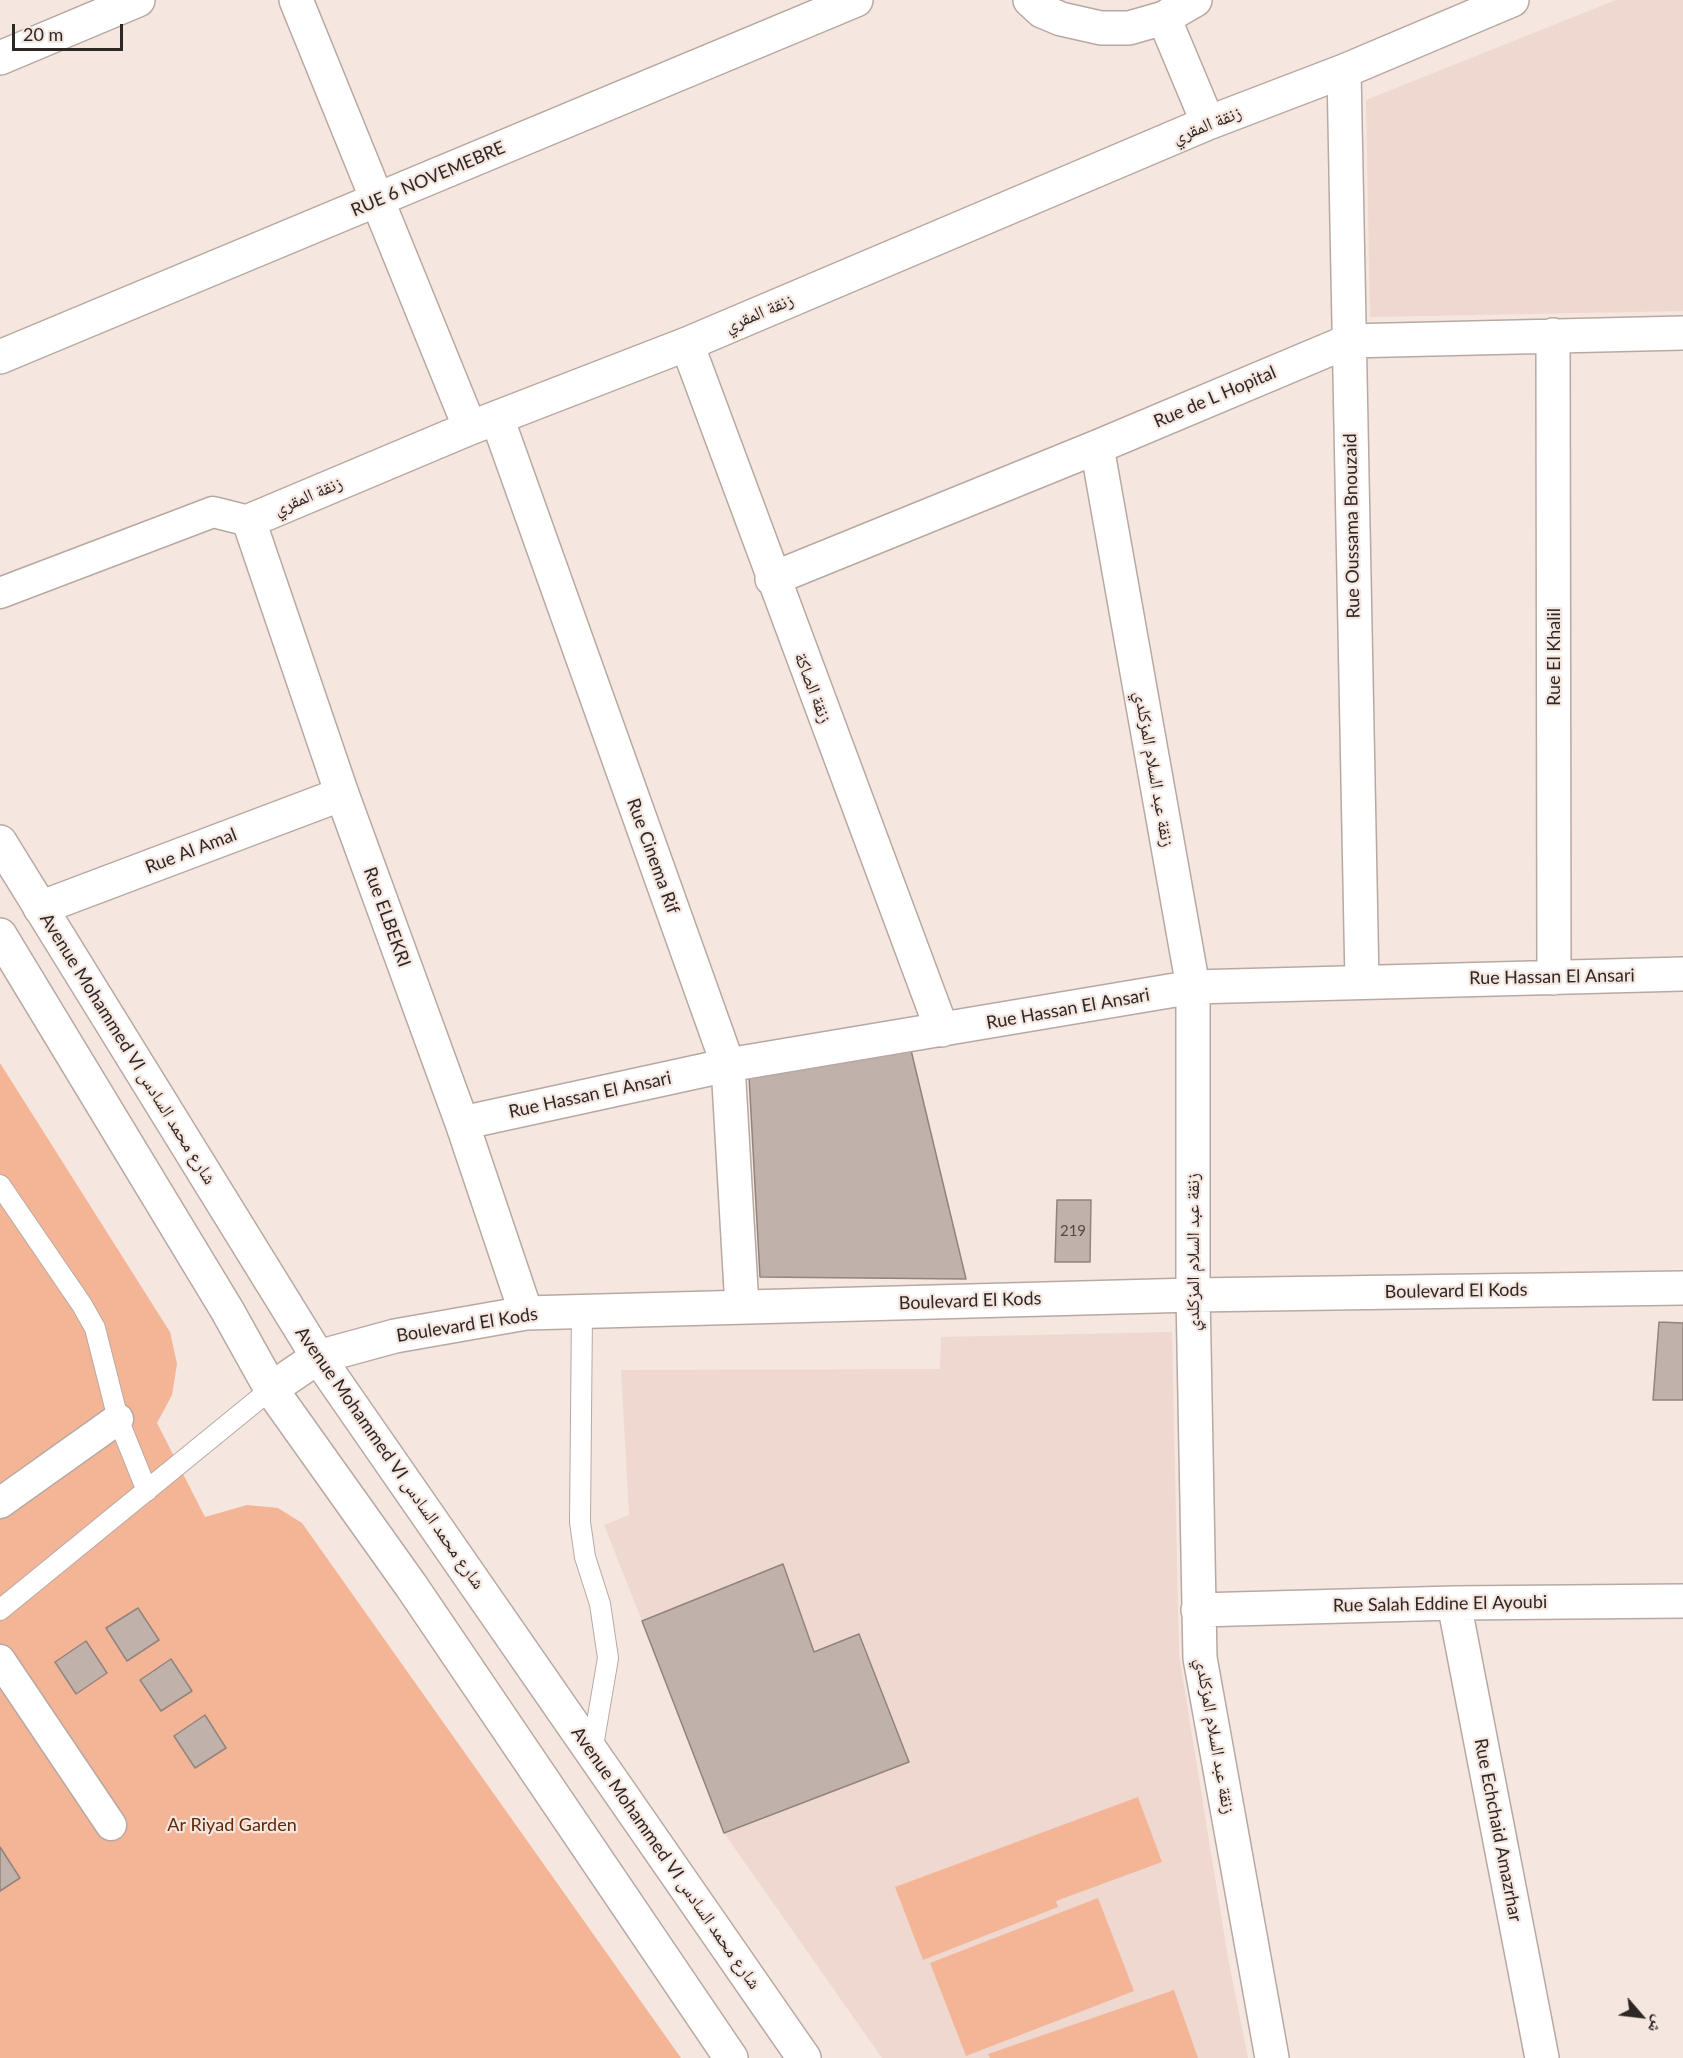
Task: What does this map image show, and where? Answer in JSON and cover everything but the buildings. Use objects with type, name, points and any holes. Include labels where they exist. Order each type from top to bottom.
[{"type":"street","points":[[0,58],[138,0]]},
{"type":"street","name":"Rue Cinema Rif","points":[[296,0],[376,201],[483,423],[728,1065],[742,1307]]},
{"type":"street","name":"RUE 6 NOVEMEBRE","points":[[0,357],[856,0]]},
{"type":"street","points":[[1030,0],[1042,11],[1052,15],[1101,28],[1129,28],[1164,18],[1195,0]]},
{"type":"street","name":"زنقة المقري","points":[[249,521],[483,423],[687,344],[1208,123],[1344,71],[1512,0]]},
{"type":"street","points":[[1164,18],[1208,123]]},
{"type":"street","name":"Rue Oussama Bnouzaid","points":[[1344,71],[1362,982]]},
{"type":"street","name":"Rue de L Hopital","points":[[772,579],[1097,447],[1349,341],[1683,333]]},
{"type":"street","name":"Rue El Khalil","points":[[1553,335],[1554,978]]},
{"type":"street","name":"زنقة الصاكة","points":[[687,344],[772,579],[942,1030]]},
{"type":"street","name":"زنقة عبد السلام المزكلدي","points":[[1097,447],[1193,987],[1193,1295],[1200,1658],[1272,2058]]},
{"type":"street","points":[[0,593],[213,512],[249,521]]},
{"type":"street","name":"Rue ELBEKRI","points":[[249,521],[342,794],[462,1123],[526,1313]]},
{"type":"street","name":"Rue Al Amal","points":[[40,908],[342,794]]},
{"type":"street","name":"Avenue Mohammed VI شارع محمد السادس","points":[[0,842],[318,1357],[457,1553],[804,2058]]},
{"type":"street","points":[[0,935],[228,1310],[272,1389],[418,1597],[731,2058]]},
{"type":"street","name":"Rue Hassan El Ansari","points":[[462,1123],[728,1065],[1193,987],[1683,974]]},
{"type":"street","name":"Boulevard El Kods","points":[[272,1389],[318,1357],[395,1336],[526,1313],[1193,1295],[1683,1288]]},
{"type":"street","points":[[0,1503],[118,1419]]},
{"type":"street","name":"Rue Salah Eddine El Ayoubi","points":[[1198,1610],[1454,1603],[1683,1601]]},
{"type":"street","name":"Rue Echchaid Amazrhar","points":[[1454,1603],[1542,2058]]},
{"type":"street","points":[[0,1660],[111,1825]]},
{"type":"lane","points":[[0,1185],[82,1305],[95,1328],[118,1419],[147,1491]]},
{"type":"lane","points":[[582,1312],[579,1522],[585,1557],[600,1604],[608,1658],[592,1752]]},
{"type":"lane","points":[[0,1610],[272,1389]]},
{"type":"shaded area","points":[[1616,0],[1683,0],[1683,311],[1370,317],[1366,100]]},
{"type":"shaded area","points":[[1172,1332],[1179,1655],[1228,1958],[1248,2058],[882,2058],[724,1833],[908,1762],[860,1634],[814,1652],[783,1564],[642,1621],[604,1525],[629,1515],[621,1370],[940,1369],[941,1337]]},
{"type":"green space","name":"Ar Riyad Garden","points":[[0,1063],[170,1332],[177,1364],[172,1395],[157,1423],[205,1517],[247,1505],[278,1508],[302,1523],[681,2058],[0,2058]]},
{"type":"green space","points":[[1138,1797],[1162,1862],[1056,1901],[1058,1907],[923,1960],[895,1887]]},
{"type":"green space","points":[[1098,1898],[1134,1991],[966,2056],[930,1963]]},
{"type":"green space","points":[[1174,1990],[1198,2058],[990,2058],[988,2054]]}]
